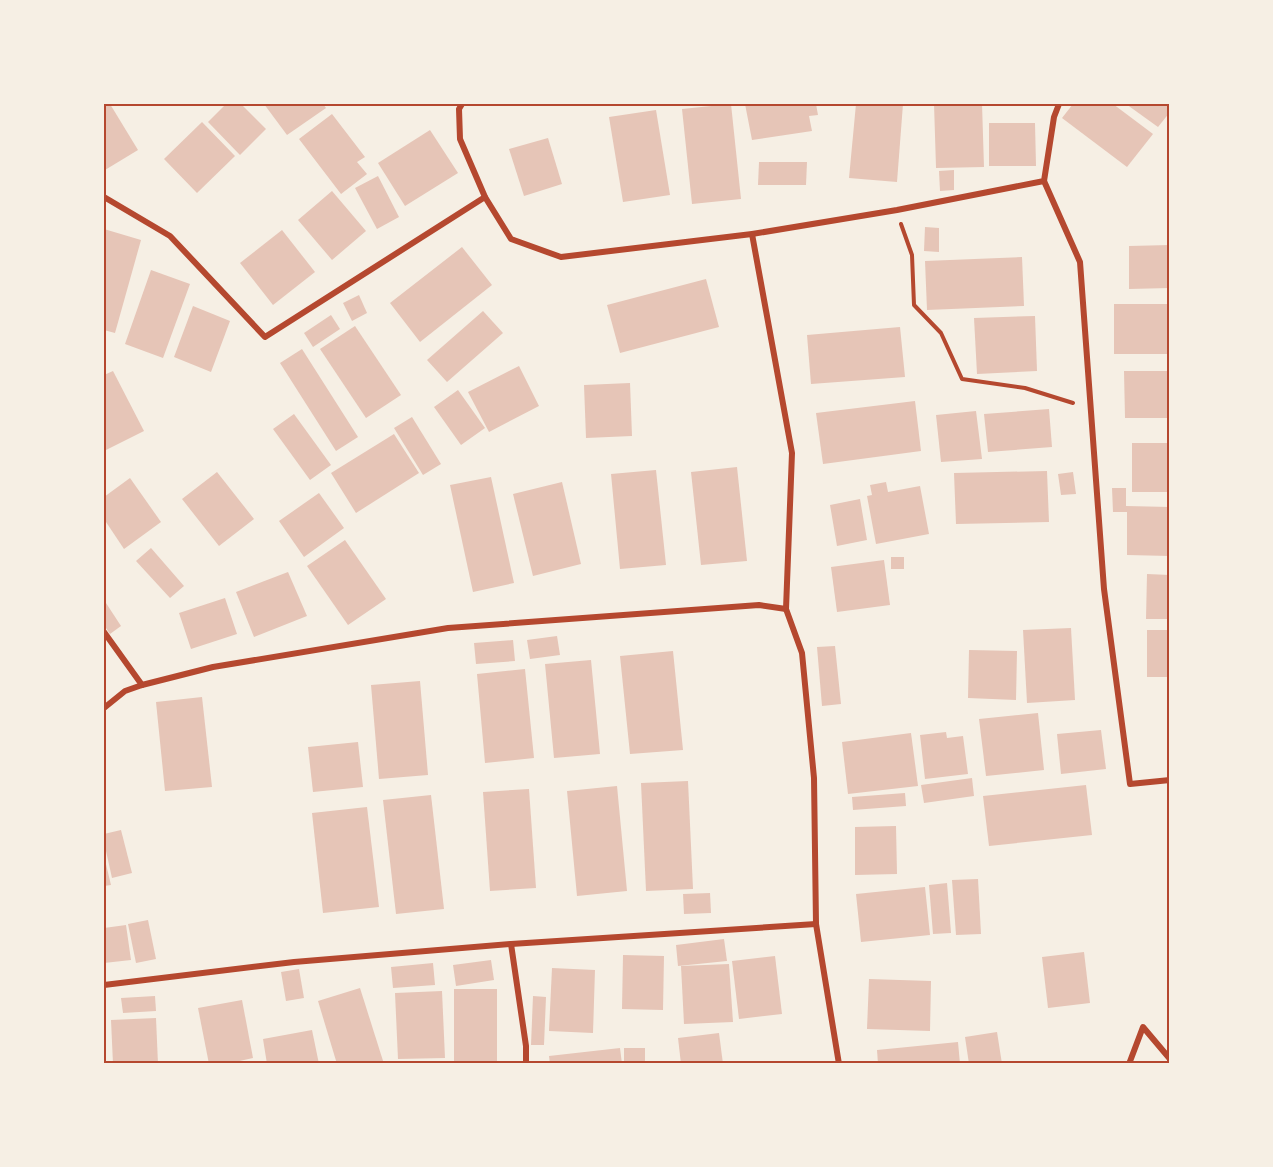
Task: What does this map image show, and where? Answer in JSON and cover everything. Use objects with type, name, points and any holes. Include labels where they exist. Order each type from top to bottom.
[{"type":"street","points":[[462,104],[459,109],[460,139],[484,197],[511,239],[561,257],[752,234],[897,210],[1044,181]]},
{"type":"street","points":[[1059,104],[1054,117],[1044,181],[1080,262],[1104,589],[1130,784],[1170,780]]},
{"type":"street","points":[[104,197],[170,236],[265,337],[484,197]]},
{"type":"street","points":[[752,234],[792,453],[786,609],[802,653],[814,778],[816,924],[839,1064]]},
{"type":"street","points":[[104,708],[125,691],[213,667],[448,628],[759,605],[786,609]]},
{"type":"street","points":[[104,632],[142,685]]},
{"type":"street","points":[[104,985],[294,962],[511,944],[816,924]]},
{"type":"street","points":[[511,944],[526,1046],[526,1064]]},
{"type":"street","points":[[1129,1064],[1143,1026],[1170,1059]]},
{"type":"path","points":[[897,210],[912,255],[914,305],[941,333],[962,380],[1025,388],[1091,408]]},
{"type":"building","points":[[104,104],[110,104],[138,150],[105,170],[104,167]]},
{"type":"building","points":[[226,104],[241,104],[266,129],[240,155],[208,122]]},
{"type":"building","points":[[264,104],[323,104],[326,108],[287,135]]},
{"type":"building","points":[[731,104],[741,199],[692,204],[682,109]]},
{"type":"building","points":[[745,104],[816,104],[818,115],[809,116],[812,131],[752,140]]},
{"type":"building","points":[[856,104],[903,104],[897,182],[849,178]]},
{"type":"building","points":[[934,104],[982,104],[984,167],[936,168]]},
{"type":"building","points":[[1073,104],[1113,104],[1153,134],[1127,167],[1062,118]]},
{"type":"building","points":[[1126,104],[1170,104],[1170,112],[1158,127]]},
{"type":"building","points":[[656,110],[670,195],[623,202],[609,117]]},
{"type":"building","points":[[332,114],[365,157],[357,162],[367,174],[341,194],[299,139]]},
{"type":"building","points":[[202,122],[235,156],[197,193],[164,159]]},
{"type":"building","points":[[989,123],[1035,123],[1036,166],[989,166]]},
{"type":"building","points":[[430,130],[458,173],[405,206],[378,163]]},
{"type":"building","points":[[548,138],[562,184],[524,196],[509,149]]},
{"type":"building","points":[[759,162],[807,162],[806,185],[758,185]]},
{"type":"building","points":[[954,170],[954,190],[940,191],[939,171]]},
{"type":"building","points":[[378,176],[399,217],[377,229],[355,188]]},
{"type":"building","points":[[332,191],[366,231],[332,260],[298,220]]},
{"type":"building","points":[[925,227],[939,228],[939,252],[924,251]]},
{"type":"building","points":[[104,229],[141,240],[115,333],[104,330]]},
{"type":"building","points":[[282,230],[315,272],[273,305],[240,263]]},
{"type":"building","points":[[1170,245],[1170,288],[1129,289],[1129,246]]},
{"type":"building","points":[[462,247],[492,285],[420,342],[390,303]]},
{"type":"building","points":[[1022,257],[1024,306],[927,310],[925,261]]},
{"type":"building","points":[[151,270],[190,284],[163,358],[125,344]]},
{"type":"building","points":[[706,279],[719,327],[620,353],[607,305]]},
{"type":"building","points":[[359,295],[367,313],[352,321],[343,303]]},
{"type":"building","points":[[1114,304],[1170,304],[1170,354],[1114,354]]},
{"type":"building","points":[[193,306],[230,321],[211,372],[174,357]]},
{"type":"building","points":[[483,311],[503,333],[447,382],[427,360]]},
{"type":"building","points":[[331,315],[340,329],[313,347],[304,333]]},
{"type":"building","points":[[1035,316],[1037,371],[977,374],[974,318]]},
{"type":"building","points":[[355,326],[401,395],[366,418],[320,349]]},
{"type":"building","points":[[900,327],[905,377],[811,384],[807,335]]},
{"type":"building","points":[[302,349],[358,437],[336,451],[280,363]]},
{"type":"building","points":[[519,366],[539,406],[489,432],[468,392]]},
{"type":"building","points":[[113,371],[144,431],[104,451],[104,375]]},
{"type":"building","points":[[1124,371],[1170,371],[1170,418],[1125,418]]},
{"type":"building","points":[[630,383],[632,436],[586,438],[584,385]]},
{"type":"building","points":[[458,390],[485,428],[461,445],[434,407]]},
{"type":"building","points":[[915,401],[921,451],[823,464],[816,413]]},
{"type":"building","points":[[1049,409],[1052,447],[988,452],[984,414]]},
{"type":"building","points":[[976,411],[982,459],[941,462],[936,415]]},
{"type":"building","points":[[294,414],[331,465],[310,480],[273,429]]},
{"type":"building","points":[[412,417],[441,464],[423,475],[394,428]]},
{"type":"building","points":[[394,434],[419,473],[356,513],[331,473]]},
{"type":"building","points":[[1132,443],[1170,443],[1170,492],[1132,492]]},
{"type":"building","points":[[737,467],[747,561],[701,565],[691,472]]},
{"type":"building","points":[[656,470],[666,565],[620,569],[611,474]]},
{"type":"building","points":[[1047,471],[1049,522],[956,524],[954,473]]},
{"type":"building","points":[[217,472],[254,519],[219,546],[182,499]]},
{"type":"building","points":[[1073,472],[1076,494],[1061,495],[1058,474]]},
{"type":"building","points":[[491,477],[514,583],[473,592],[450,485]]},
{"type":"building","points":[[130,478],[161,522],[124,549],[104,519],[104,497]]},
{"type":"building","points":[[562,482],[581,564],[533,576],[513,494]]},
{"type":"building","points":[[886,482],[888,492],[920,486],[929,534],[876,544],[867,496],[872,495],[870,485]]},
{"type":"building","points":[[1112,488],[1126,488],[1126,506],[1170,507],[1170,556],[1127,555],[1127,512],[1113,512]]},
{"type":"building","points":[[319,493],[344,528],[304,557],[279,521]]},
{"type":"building","points":[[860,499],[867,540],[837,546],[830,505]]},
{"type":"building","points":[[345,540],[386,599],[348,625],[307,566]]},
{"type":"building","points":[[151,548],[184,586],[170,598],[136,561]]},
{"type":"building","points":[[891,557],[904,557],[904,569],[891,569]]},
{"type":"building","points":[[884,560],[890,605],[837,612],[831,567]]},
{"type":"building","points":[[288,572],[307,616],[254,637],[236,592]]},
{"type":"building","points":[[1147,574],[1170,575],[1170,619],[1146,619]]},
{"type":"building","points":[[225,598],[237,634],[191,649],[179,613]]},
{"type":"building","points":[[106,603],[121,626],[110,634],[104,625],[104,604]]},
{"type":"building","points":[[1071,628],[1075,700],[1027,703],[1023,630]]},
{"type":"building","points":[[1147,630],[1170,630],[1170,677],[1147,677]]},
{"type":"building","points":[[557,636],[560,655],[530,659],[527,640]]},
{"type":"building","points":[[513,640],[515,661],[476,664],[474,643]]},
{"type":"building","points":[[835,646],[841,704],[822,706],[817,647]]},
{"type":"building","points":[[969,650],[1017,651],[1016,700],[968,698]]},
{"type":"building","points":[[673,651],[683,750],[630,754],[620,656]]},
{"type":"building","points":[[591,660],[600,754],[554,758],[545,664]]},
{"type":"building","points":[[525,669],[534,758],[485,763],[477,674]]},
{"type":"building","points":[[420,681],[428,775],[379,779],[371,685]]},
{"type":"building","points":[[202,697],[212,787],[165,791],[156,702]]},
{"type":"building","points":[[1038,713],[1044,770],[986,776],[979,719]]},
{"type":"building","points":[[1101,730],[1106,769],[1061,774],[1057,734]]},
{"type":"building","points":[[946,732],[947,738],[963,736],[968,774],[925,779],[920,735]]},
{"type":"building","points":[[911,733],[918,786],[848,794],[842,742]]},
{"type":"building","points":[[358,742],[363,787],[313,792],[308,747]]},
{"type":"building","points":[[972,778],[974,796],[924,803],[921,785]]},
{"type":"building","points":[[688,781],[693,889],[646,891],[641,783]]},
{"type":"building","points":[[1086,785],[1092,835],[989,846],[983,796]]},
{"type":"building","points":[[617,786],[627,891],[577,896],[567,791]]},
{"type":"building","points":[[529,789],[536,888],[490,891],[483,792]]},
{"type":"building","points":[[905,793],[906,806],[853,810],[852,797]]},
{"type":"building","points":[[431,795],[444,909],[396,914],[383,800]]},
{"type":"building","points":[[367,807],[379,907],[323,913],[312,813]]},
{"type":"building","points":[[896,826],[897,874],[855,875],[855,827]]},
{"type":"building","points":[[121,830],[132,873],[112,878],[104,834]]},
{"type":"building","points":[[104,856],[111,885],[104,886]]},
{"type":"building","points":[[978,879],[981,934],[956,935],[952,880]]},
{"type":"building","points":[[947,883],[951,933],[933,934],[929,885]]},
{"type":"building","points":[[925,887],[930,935],[861,942],[856,894]]},
{"type":"building","points":[[710,893],[711,913],[684,914],[683,894]]},
{"type":"building","points":[[148,920],[156,959],[136,963],[128,924]]},
{"type":"building","points":[[126,925],[131,960],[104,963],[104,928]]},
{"type":"building","points":[[724,939],[727,961],[678,966],[676,945]]},
{"type":"building","points":[[1084,952],[1090,1003],[1048,1008],[1042,957]]},
{"type":"building","points":[[623,955],[664,956],[663,1010],[622,1009]]},
{"type":"building","points":[[775,956],[782,1014],[739,1019],[732,961]]},
{"type":"building","points":[[491,960],[494,980],[456,986],[453,965]]},
{"type":"building","points":[[433,963],[435,985],[393,988],[391,967]]},
{"type":"building","points":[[729,964],[733,1022],[684,1024],[681,966]]},
{"type":"building","points":[[552,968],[595,970],[593,1033],[549,1031]]},
{"type":"building","points":[[299,969],[304,998],[286,1001],[281,972]]},
{"type":"building","points":[[869,979],[931,981],[930,1031],[867,1029]]},
{"type":"building","points":[[360,988],[384,1064],[337,1064],[318,1001]]},
{"type":"building","points":[[454,989],[497,989],[497,1064],[454,1064]]},
{"type":"building","points":[[442,991],[445,1058],[398,1059],[395,993]]},
{"type":"building","points":[[155,996],[156,1011],[123,1013],[121,998]]},
{"type":"building","points":[[533,996],[546,997],[544,1045],[531,1045]]},
{"type":"building","points":[[242,1000],[253,1058],[226,1064],[209,1064],[198,1008]]},
{"type":"building","points":[[156,1018],[158,1064],[113,1064],[111,1020]]},
{"type":"building","points":[[312,1030],[319,1064],[267,1064],[263,1039]]},
{"type":"building","points":[[997,1032],[1002,1064],[969,1064],[965,1037]]},
{"type":"building","points":[[719,1033],[723,1064],[681,1064],[678,1038]]},
{"type":"building","points":[[958,1042],[960,1064],[878,1064],[877,1050]]},
{"type":"building","points":[[620,1048],[622,1064],[550,1064],[549,1056]]},
{"type":"building","points":[[624,1048],[645,1048],[645,1064],[624,1064]]}]
